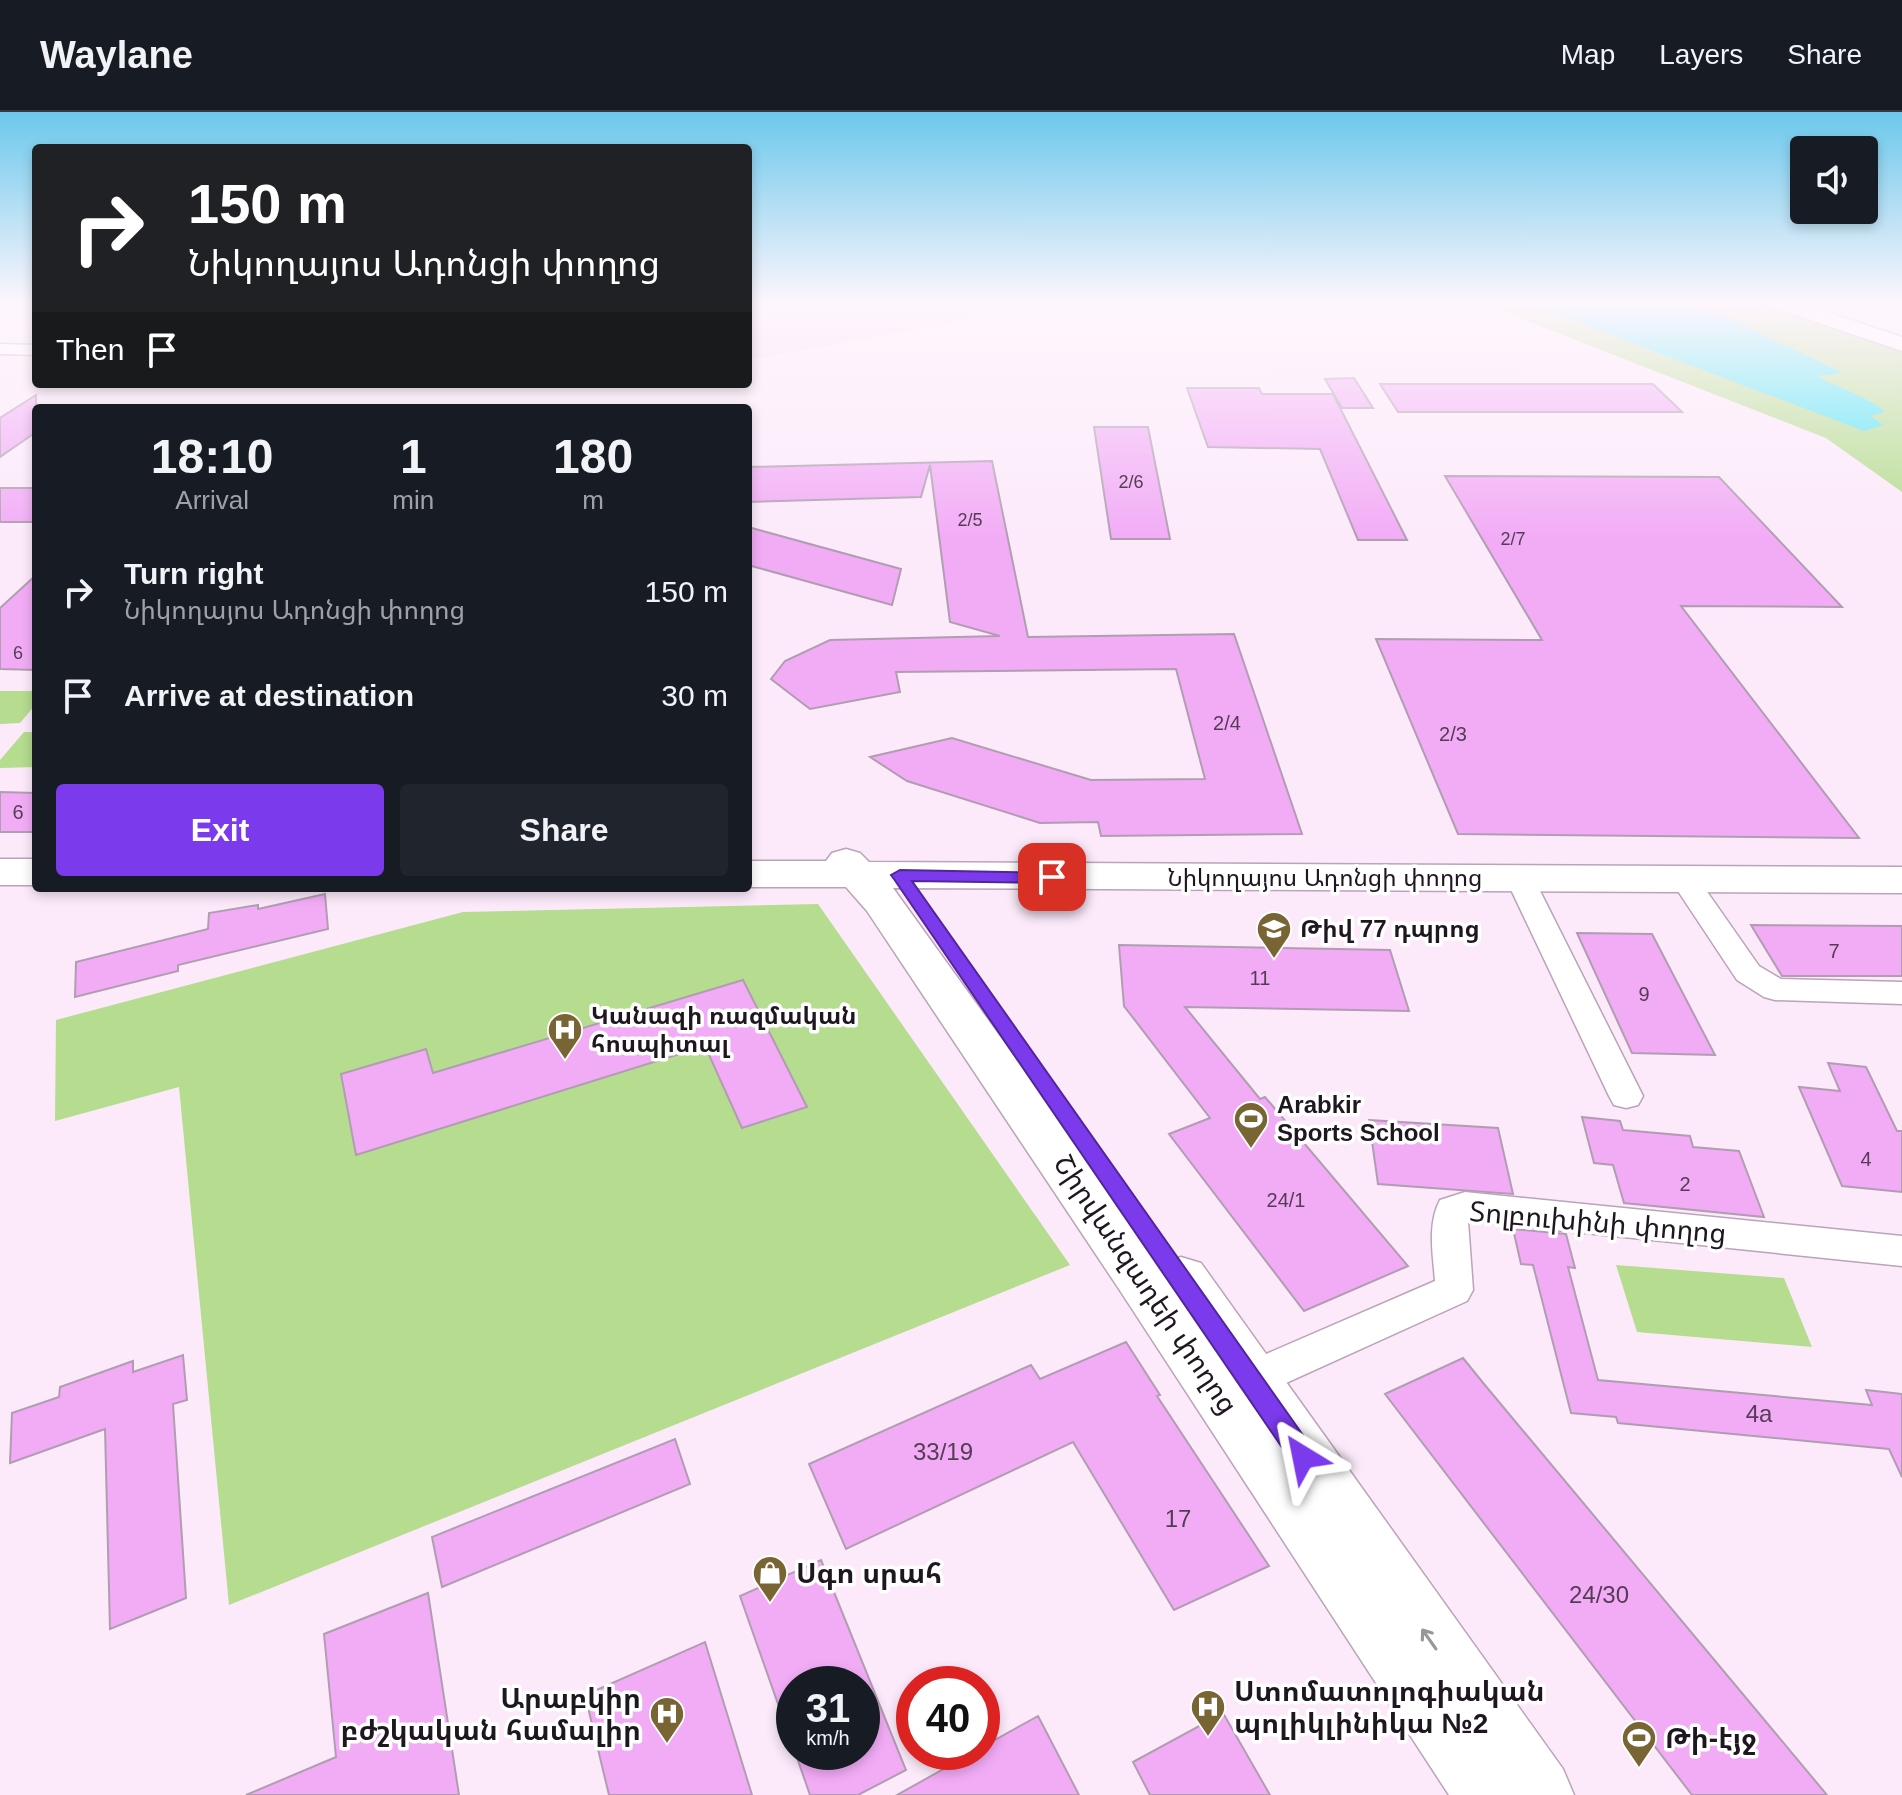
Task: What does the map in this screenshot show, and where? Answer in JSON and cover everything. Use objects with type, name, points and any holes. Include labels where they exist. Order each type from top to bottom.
[{"type":"street","name":"Նիկողայոս Ադոնցի փողոց","points":[[752,860],[873,868],[1520,879],[1902,880]]},
{"type":"street","points":[[0,861],[32,861]]},
{"type":"street","name":"Նիկողայոս Ադոնցի փողոց","points":[[752,874],[873,868],[1902,865]]},
{"type":"street","name":"Շիրվանզադեի փողոց","points":[[873,868],[1250,1380],[1537,1795]]},
{"type":"street","name":"Շիրվանզադեի փողոց","points":[[873,868],[882,901],[1130,1259],[1492,1795]]},
{"type":"street","points":[[0,872],[32,872]]},
{"type":"street","points":[[1520,879],[1626,1096]]},
{"type":"street","points":[[1684,879],[1748,973],[1775,989],[1902,993]]},
{"type":"street","name":"Տոլբուխինի փողոց","points":[[1250,1380],[1454,1290],[1450,1220],[1453,1210],[1465,1206],[1902,1251]]},
{"type":"green space","points":[[1679,381],[1902,381],[1902,492],[1826,438]]},
{"type":"green space","points":[[0,691],[32,691],[32,709],[20,723],[0,724]]},
{"type":"green space","points":[[24,732],[32,732],[32,767],[0,768],[0,760]]},
{"type":"green space","points":[[818,904],[1070,1265],[229,1605],[179,1087],[55,1121],[56,1020],[463,912]]},
{"type":"green space","points":[[1616,1265],[1784,1278],[1812,1347],[1637,1332]]},
{"type":"water","points":[[1731,381],[1826,381],[1885,412],[1870,416],[1884,425],[1864,431]]},
{"type":"building","points":[[1326,381],[1356,381],[1373,408],[1342,408]]},
{"type":"building","points":[[1380,384],[1653,384],[1682,412],[1398,412]]},
{"type":"building","points":[[1187,388],[1259,388],[1262,394],[1333,394],[1407,540],[1358,540],[1320,449],[1208,447]]},
{"type":"building","points":[[36,395],[36,404],[32,404],[32,435],[0,457],[0,418]]},
{"type":"building","points":[[1094,427],[1148,427],[1170,539],[1111,539]]},
{"type":"building","points":[[992,461],[1028,637],[1234,634],[1302,834],[1101,836],[1098,822],[1040,823],[907,781],[870,757],[952,738],[1091,780],[1205,779],[1176,669],[896,672],[900,692],[810,709],[771,679],[785,661],[830,640],[1000,636],[950,622],[930,465],[921,497],[752,502],[752,467]]},
{"type":"building","points":[[1445,476],[1719,477],[1842,607],[1681,606],[1859,838],[1458,834],[1376,639],[1542,640]]},
{"type":"building","points":[[0,488],[32,488],[32,522],[0,522]]},
{"type":"building","points":[[752,528],[901,569],[892,605],[752,566]]},
{"type":"building","points":[[32,579],[32,670],[0,669],[0,608]]},
{"type":"building","points":[[0,792],[32,793],[32,832],[0,832]]},
{"type":"building","points":[[325,894],[328,929],[178,965],[178,971],[75,997],[76,962],[208,929],[209,913],[258,905],[258,909]]},
{"type":"building","points":[[1751,925],[1902,926],[1902,976],[1782,976]]},
{"type":"building","points":[[1577,933],[1652,934],[1715,1055],[1632,1053]]},
{"type":"building","points":[[1119,945],[1390,950],[1409,1011],[1185,1007],[1260,1099],[1265,1097],[1408,1266],[1304,1311],[1169,1134],[1210,1118],[1124,1006]]},
{"type":"building","name":"Կանազի ռազմական հոսպիտալ","points":[[743,980],[807,1107],[742,1128],[705,1046],[356,1155],[341,1074],[426,1049],[433,1073]]},
{"type":"building","points":[[1828,1063],[1866,1067],[1897,1131],[1902,1131],[1902,1192],[1842,1186],[1799,1087],[1840,1091]]},
{"type":"building","points":[[1582,1117],[1620,1121],[1623,1130],[1690,1136],[1693,1147],[1739,1151],[1764,1217],[1624,1203],[1613,1165],[1594,1163]]},
{"type":"building","points":[[1369,1120],[1498,1128],[1513,1194],[1378,1184]]},
{"type":"building","points":[[1513,1229],[1566,1234],[1575,1268],[1568,1267],[1598,1380],[1872,1405],[1866,1390],[1902,1394],[1902,1477],[1889,1449],[1618,1423],[1616,1417],[1571,1413],[1533,1265],[1521,1264]]},
{"type":"building","points":[[1126,1342],[1160,1395],[1157,1396],[1269,1566],[1174,1610],[1073,1442],[846,1549],[809,1464],[1031,1365],[1040,1379]]},
{"type":"building","points":[[183,1355],[187,1400],[173,1404],[186,1598],[110,1629],[105,1429],[10,1463],[12,1413],[59,1397],[60,1387],[133,1361],[133,1372]]},
{"type":"building","points":[[1463,1358],[1827,1795],[1692,1795],[1385,1394]]},
{"type":"building","points":[[675,1439],[690,1484],[442,1587],[432,1537]]},
{"type":"building","points":[[821,1560],[864,1666],[776,1666],[776,1698],[740,1596]]},
{"type":"building","points":[[428,1593],[459,1795],[246,1795],[336,1757],[324,1634]]},
{"type":"building","name":"Արաբկիր բժշկական համալիր","points":[[705,1642],[752,1795],[609,1795],[585,1695]]},
{"type":"building","points":[[880,1706],[896,1745],[896,1770],[906,1770],[858,1795],[810,1795],[801,1770],[880,1770]]},
{"type":"building","name":"Ստոմատոլոգիական պոլիկլինիկա №2","points":[[1223,1713],[1270,1795],[1150,1795],[1133,1762]]},
{"type":"building","points":[[1038,1716],[1079,1795],[897,1795],[942,1770],[1000,1770],[1000,1737]]},
{"type":"place","name":"Թիվ 77 դպրոց","points":[[1274,960]]},
{"type":"place","name":"Կանազի ռազմական հոսպիտալ","points":[[565,1061]]},
{"type":"place","name":"Arabkir Sports School","points":[[1251,1150]]},
{"type":"place","name":"Սգո սրահ","points":[[770,1604]]},
{"type":"place","name":"Ստոմատոլոգիական պոլիկլինիկա №2","points":[[1208,1738]]},
{"type":"place","name":"Արաբկիր բժշկական համալիր","points":[[667,1745]]},
{"type":"place","name":"Թի-էյջ","points":[[1639,1769]]},
{"type":"route","points":[[1052,877],[900,875],[1303,1457]]}]
